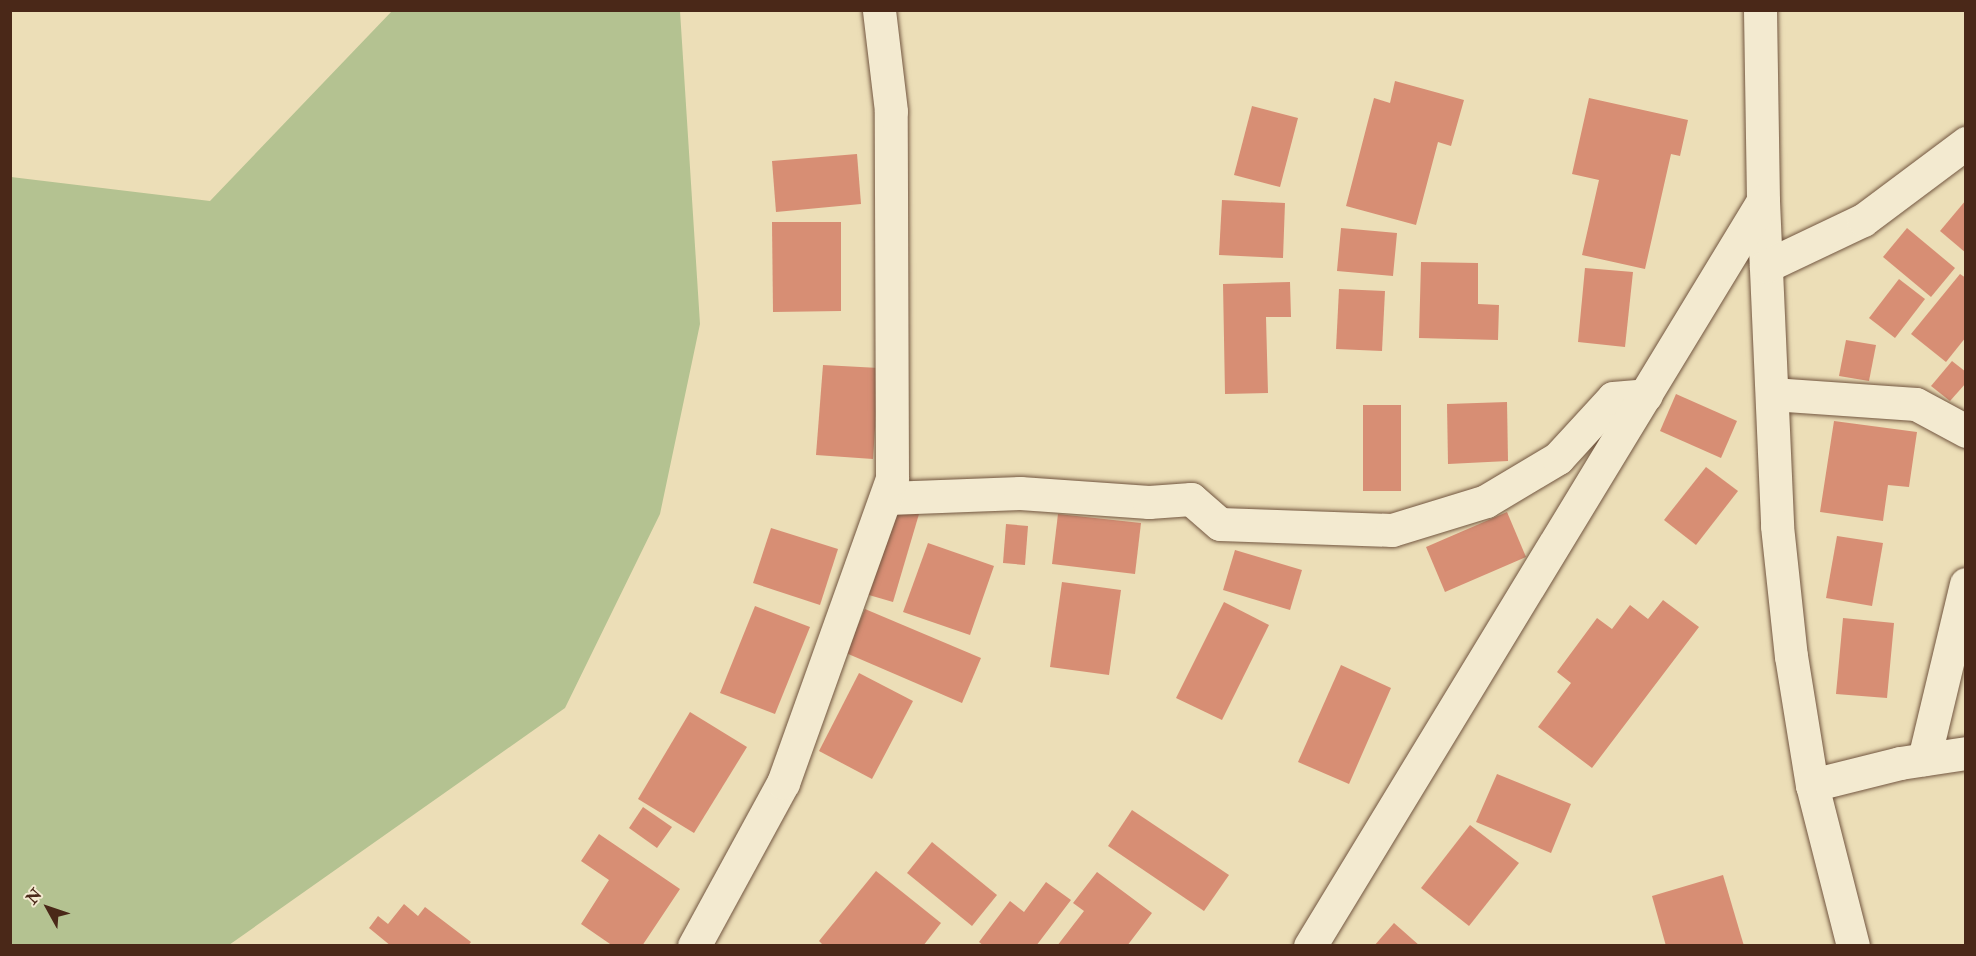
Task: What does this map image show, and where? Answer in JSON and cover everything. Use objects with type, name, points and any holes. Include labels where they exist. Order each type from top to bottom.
[{"type":"street","points":[[694,945],[783,783],[888,498],[892,479],[891,111],[879,10]]},
{"type":"street","points":[[1760,10],[1763,201],[1777,526],[1791,656],[1812,785],[1853,945]]},
{"type":"street","points":[[1766,266],[1863,220],[1965,143]]},
{"type":"street","points":[[1310,945],[1763,201]]},
{"type":"street","points":[[1772,394],[1916,404],[1965,431]]},
{"type":"street","points":[[888,498],[1020,493],[1149,502],[1191,499],[1220,524],[1392,530],[1486,501],[1558,458],[1613,398],[1646,395]]},
{"type":"street","points":[[1924,759],[1965,584]]},
{"type":"street","points":[[1812,785],[1924,759],[1965,753]]},
{"type":"green space","points":[[392,11],[680,11],[700,324],[660,514],[565,708],[229,945],[11,945],[11,177],[210,201]]},
{"type":"building","points":[[1395,81],[1464,100],[1451,146],[1438,142],[1416,225],[1346,206],[1374,98],[1390,103]]},
{"type":"building","points":[[1589,98],[1688,120],[1680,156],[1671,154],[1645,269],[1582,255],[1599,180],[1572,174]]},
{"type":"building","points":[[1252,106],[1298,118],[1280,187],[1234,175]]},
{"type":"building","points":[[857,154],[861,204],[776,212],[772,161]]},
{"type":"building","points":[[1222,200],[1285,203],[1283,258],[1219,255]]},
{"type":"building","points":[[1966,200],[1966,253],[1940,231]]},
{"type":"building","points":[[772,222],[841,222],[841,311],[773,312]]},
{"type":"building","points":[[1341,228],[1397,233],[1393,276],[1337,271]]},
{"type":"building","points":[[1907,228],[1955,268],[1931,297],[1883,257]]},
{"type":"building","points":[[1421,262],[1478,263],[1478,304],[1499,305],[1498,340],[1419,338]]},
{"type":"building","points":[[1585,268],[1633,272],[1625,347],[1578,342]]},
{"type":"building","points":[[1960,274],[1966,278],[1966,337],[1946,362],[1911,334]]},
{"type":"building","points":[[1899,279],[1925,299],[1895,338],[1869,318]]},
{"type":"building","points":[[1290,282],[1291,317],[1266,317],[1268,393],[1225,394],[1223,284]]},
{"type":"building","points":[[1339,289],[1385,291],[1382,351],[1336,349]]},
{"type":"building","points":[[1846,340],[1876,345],[1869,381],[1839,376]]},
{"type":"building","points":[[1952,361],[1966,372],[1966,383],[1950,401],[1931,386]]},
{"type":"building","points":[[823,365],[879,368],[873,459],[816,455]]},
{"type":"building","points":[[1676,394],[1737,421],[1721,458],[1660,431]]},
{"type":"building","points":[[1507,402],[1508,461],[1448,464],[1447,404]]},
{"type":"building","points":[[1363,405],[1401,405],[1401,491],[1363,491]]},
{"type":"building","points":[[1834,421],[1917,432],[1909,487],[1888,485],[1883,521],[1820,512]]},
{"type":"building","points":[[1706,467],[1738,491],[1696,545],[1664,520]]},
{"type":"building","points":[[888,506],[919,514],[893,602],[862,593]]},
{"type":"building","points":[[1507,512],[1526,557],[1445,592],[1426,547]]},
{"type":"building","points":[[1058,514],[1141,523],[1135,574],[1052,564]]},
{"type":"building","points":[[1006,524],[1028,526],[1025,565],[1003,563]]},
{"type":"building","points":[[771,528],[838,549],[820,605],[753,583]]},
{"type":"building","points":[[1837,536],[1883,543],[1872,606],[1826,598]]},
{"type":"building","points":[[928,543],[994,566],[970,635],[903,612]]},
{"type":"building","points":[[1235,550],[1302,570],[1290,610],[1223,590]]},
{"type":"building","points":[[1062,582],[1121,590],[1109,675],[1050,667]]},
{"type":"building","points":[[1663,600],[1699,627],[1592,768],[1538,727],[1571,683],[1557,672],[1597,618],[1612,629],[1630,605],[1648,619]]},
{"type":"building","points":[[1224,602],[1269,625],[1222,720],[1176,698]]},
{"type":"building","points":[[755,606],[810,627],[775,714],[720,693]]},
{"type":"building","points":[[865,609],[981,658],[962,703],[846,653]]},
{"type":"building","points":[[1843,618],[1894,623],[1887,698],[1836,694]]},
{"type":"building","points":[[1341,665],[1391,688],[1349,784],[1298,762]]},
{"type":"building","points":[[859,673],[913,701],[872,779],[819,751]]},
{"type":"building","points":[[690,712],[747,747],[694,833],[638,799]]},
{"type":"building","points":[[1497,774],[1571,804],[1551,853],[1476,822]]},
{"type":"building","points":[[643,807],[672,827],[657,848],[629,828]]},
{"type":"building","points":[[1132,810],[1229,875],[1204,911],[1108,846]]},
{"type":"building","points":[[1470,825],[1519,863],[1469,926],[1421,888]]},
{"type":"building","points":[[599,834],[680,889],[642,946],[613,946],[581,924],[609,880],[581,861]]},
{"type":"building","points":[[932,842],[997,895],[972,926],[907,873]]},
{"type":"building","points":[[876,871],[941,923],[923,946],[824,946],[819,941]]},
{"type":"building","points":[[1097,872],[1152,913],[1127,946],[1057,946],[1084,911],[1073,903]]},
{"type":"building","points":[[1723,875],[1744,946],[1666,946],[1652,896]]},
{"type":"building","points":[[1046,882],[1071,900],[1036,946],[984,946],[979,942],[1010,901],[1024,912]]},
{"type":"building","points":[[404,904],[418,916],[425,907],[471,942],[468,946],[391,946],[369,928],[378,916],[388,924]]},
{"type":"building","points":[[1394,923],[1420,946],[1374,946]]}]
